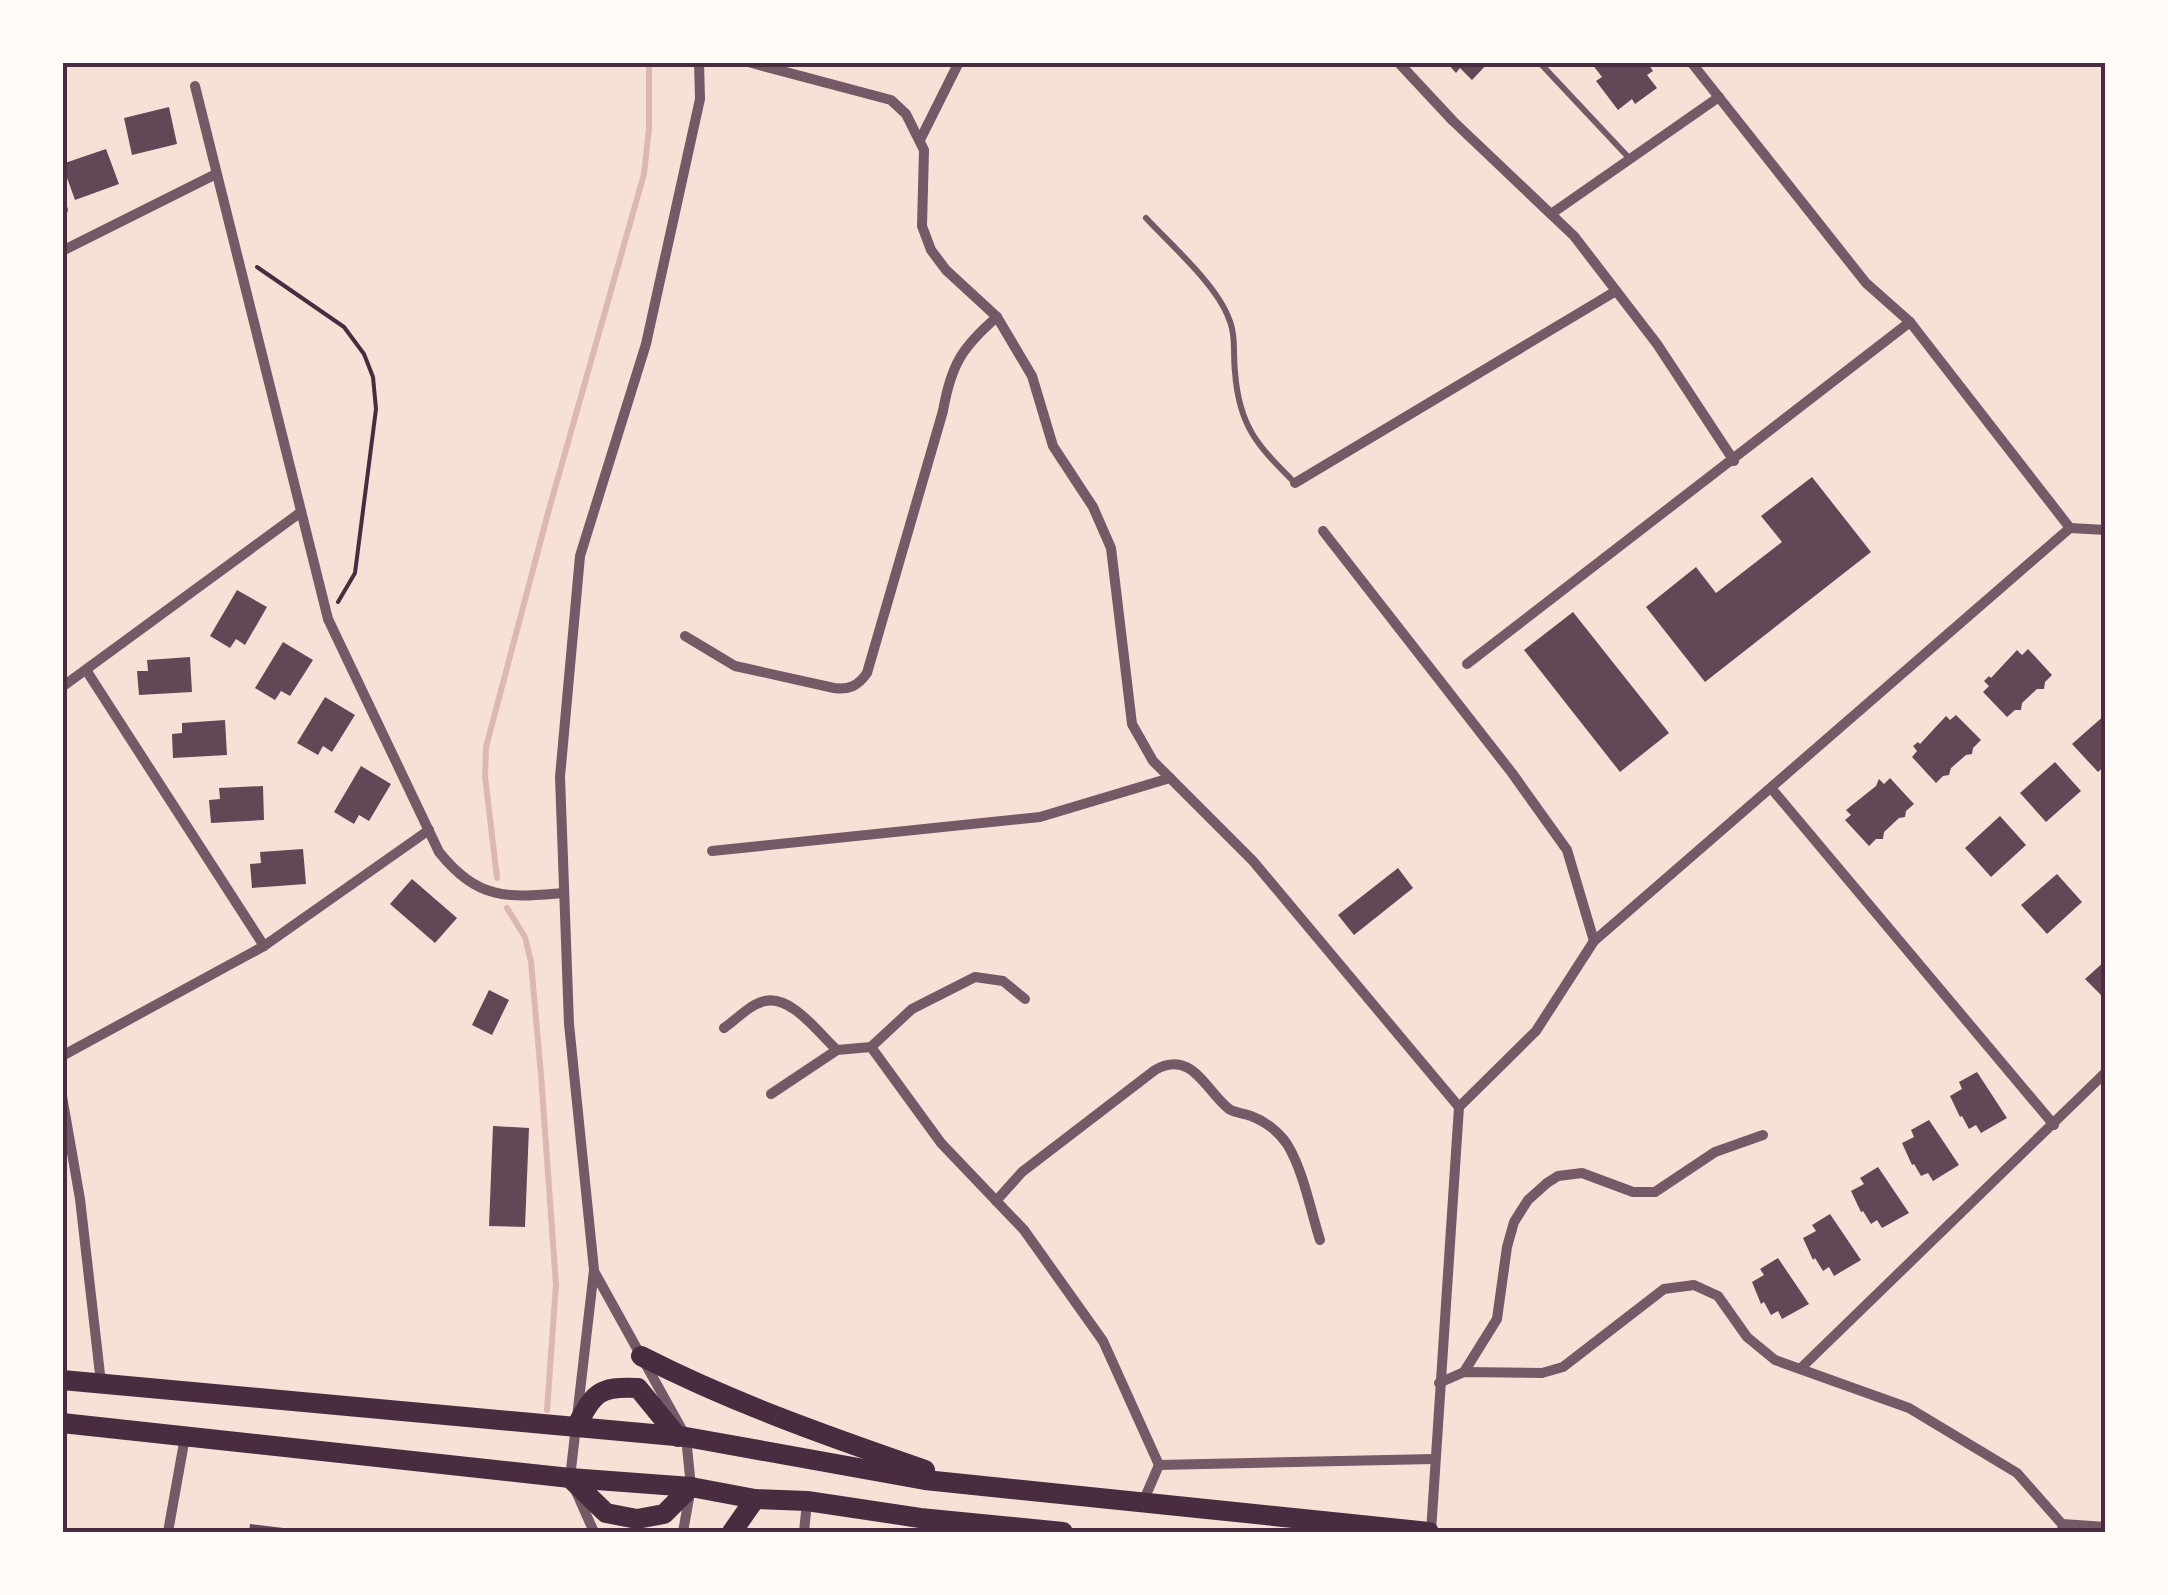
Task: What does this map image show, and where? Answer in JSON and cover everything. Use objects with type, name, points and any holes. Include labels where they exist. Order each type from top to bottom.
[{"type":"main road","points":[[641,1356],[710,1392],[795,1426],[969,1485]]},
{"type":"main road","points":[[62,1380],[682,1437],[925,1480],[1430,1532]]},
{"type":"main road","points":[[576,1428],[592,1398],[609,1386],[638,1388],[682,1437]]},
{"type":"main road","points":[[62,1424],[691,1488],[755,1500],[807,1501],[920,1518],[1063,1532]]},
{"type":"main road","points":[[570,1478],[606,1513],[637,1519],[664,1514],[691,1488]]},
{"type":"main road","points":[[732,1532],[755,1500]]},
{"type":"street","points":[[594,1532],[570,1478],[594,1270],[569,1024],[560,777],[580,556],[646,344],[700,99],[698,62]]},
{"type":"street","points":[[748,62],[892,100],[906,114],[924,150],[922,226],[931,250],[946,270],[997,317],[1032,376],[1053,446],[1093,507],[1111,548],[1132,724],[1153,761],[1253,861],[1459,1106]]},
{"type":"street","points":[[920,140],[959,62]]},
{"type":"street","points":[[1398,62],[1574,236],[1657,344],[1734,461]]},
{"type":"street","points":[[1691,62],[1866,283],[1910,322],[2070,528]]},
{"type":"street","points":[[195,86],[328,618],[440,852],[458,875],[484,891],[514,898],[564,894]]},
{"type":"street","points":[[1551,214],[1719,97]]},
{"type":"street","points":[[62,251],[216,174]]},
{"type":"street","points":[[1294,483],[1616,291]]},
{"type":"street","points":[[684,636],[734,666],[844,690],[861,682],[867,673],[950,374],[969,342],[997,317]]},
{"type":"street","points":[[1467,664],[1910,322]]},
{"type":"street","points":[[62,687],[301,512]]},
{"type":"street","points":[[1430,1532],[1459,1106],[1536,1032],[1594,941],[2070,528],[2106,530]]},
{"type":"street","points":[[1324,530],[1567,850],[1594,941]]},
{"type":"street","points":[[86,670],[264,946]]},
{"type":"street","points":[[712,851],[1040,817],[1170,778]]},
{"type":"street","points":[[1771,788],[2054,1125]]},
{"type":"street","points":[[62,1056],[264,946],[429,830]]},
{"type":"street","points":[[771,1094],[836,1050],[871,1047],[912,1009],[975,977],[1003,980],[1025,999]]},
{"type":"street","points":[[724,1028],[758,1004],[775,1000],[791,1007],[836,1050]]},
{"type":"street","points":[[871,1047],[941,1144],[1024,1230],[1103,1340],[1159,1465],[1143,1502]]},
{"type":"street","points":[[996,1201],[1022,1172],[1155,1070],[1172,1063],[1182,1064],[1197,1074],[1231,1111],[1252,1116],[1285,1141],[1295,1160],[1320,1240]]},
{"type":"street","points":[[1800,1369],[2106,1072]]},
{"type":"street","points":[[62,1096],[80,1198],[101,1383]]},
{"type":"street","points":[[1464,1372],[1497,1319],[1514,1222],[1528,1200],[1547,1183],[1558,1176],[1582,1173],[1633,1192],[1655,1192],[1715,1152],[1762,1136]]},
{"type":"street","points":[[594,1270],[682,1437],[691,1488],[684,1532]]},
{"type":"street","points":[[1439,1383],[1464,1372],[1542,1373],[1563,1367],[1664,1289],[1694,1284],[1718,1296],[1748,1336],[1775,1360],[1909,1408],[2017,1473],[2062,1528],[2106,1527]]},
{"type":"street","points":[[168,1532],[185,1436]]},
{"type":"street","points":[[1159,1465],[1434,1459]]},
{"type":"street","points":[[804,1532],[807,1501]]},
{"type":"lane","points":[[1540,62],[1630,159]]},
{"type":"lane","points":[[1146,218],[1220,302],[1230,320],[1236,394],[1242,418],[1256,444],[1294,483]]},
{"type":"path","points":[[236,253],[344,328],[364,354],[374,377],[376,409],[355,573],[328,618]]},
{"type":"building","points":[[1446,62],[1489,62],[1472,80],[1460,68],[1456,73]]},
{"type":"building","points":[[1594,62],[1647,62],[1653,71],[1647,75],[1657,88],[1635,104],[1632,99],[1618,110],[1596,81],[1602,77]]},
{"type":"building","points":[[169,107],[177,144],[132,155],[124,118]]},
{"type":"building","points":[[106,149],[119,184],[75,200],[62,164]]},
{"type":"building","points":[[1812,477],[1871,552],[1705,682],[1646,607],[1696,567],[1716,593],[1782,542],[1761,516]]},
{"type":"building","points":[[237,590],[267,607],[245,645],[236,639],[230,648],[210,636]]},
{"type":"building","points":[[1573,612],[1669,733],[1620,772],[1524,650]]},
{"type":"building","points":[[283,642],[313,660],[290,696],[281,691],[275,700],[255,688]]},
{"type":"building","points":[[2028,649],[2052,675],[2044,689],[2037,689],[2022,703],[2021,710],[2007,717],[1983,692],[1989,686],[1984,681],[2017,650],[2022,655]]},
{"type":"building","points":[[190,657],[192,692],[139,695],[137,671],[148,671],[147,660]]},
{"type":"building","points":[[325,697],[355,715],[332,752],[323,746],[318,755],[297,743]]},
{"type":"building","points":[[2106,714],[2106,765],[2098,772],[2072,744]]},
{"type":"building","points":[[1956,715],[1981,740],[1972,754],[1936,783],[1912,757],[1917,751],[1913,746],[1920,744],[1946,716],[1950,720]]},
{"type":"building","points":[[225,720],[227,755],[173,758],[172,734],[182,733],[182,723]]},
{"type":"building","points":[[2055,762],[2081,791],[2046,822],[2020,793]]},
{"type":"building","points":[[361,766],[391,784],[369,821],[359,815],[354,824],[334,812]]},
{"type":"building","points":[[1890,778],[1914,804],[1905,817],[1884,832],[1883,839],[1876,839],[1869,846],[1845,820],[1851,815],[1846,810],[1876,786],[1879,779],[1884,784]]},
{"type":"building","points":[[263,786],[264,820],[211,823],[209,800],[220,799],[219,788]]},
{"type":"building","points":[[2000,816],[2026,845],[1991,877],[1965,848]]},
{"type":"building","points":[[303,849],[306,884],[252,888],[250,864],[261,863],[260,852]]},
{"type":"building","points":[[1398,868],[1413,888],[1354,935],[1338,915]]},
{"type":"building","points":[[2057,874],[2082,902],[2047,934],[2021,905]]},
{"type":"building","points":[[412,879],[457,918],[435,943],[390,904]]},
{"type":"building","points":[[2106,960],[2106,1000],[2085,979]]},
{"type":"building","points":[[489,990],[509,1000],[492,1035],[472,1025]]},
{"type":"building","points":[[1977,1072],[2007,1118],[1981,1133],[1976,1125],[1969,1129],[1950,1096],[1962,1089],[1959,1082]]},
{"type":"building","points":[[1929,1120],[1959,1165],[1933,1181],[1928,1173],[1921,1176],[1912,1165],[1902,1143],[1914,1137],[1911,1130]]},
{"type":"building","points":[[493,1126],[529,1128],[525,1227],[489,1226]]},
{"type":"building","points":[[1878,1167],[1909,1213],[1882,1228],[1877,1220],[1871,1224],[1851,1191],[1864,1184],[1860,1178]]},
{"type":"building","points":[[1830,1214],[1861,1260],[1834,1276],[1829,1267],[1823,1271],[1813,1260],[1803,1238],[1816,1231],[1812,1225]]},
{"type":"building","points":[[1778,1258],[1809,1304],[1782,1319],[1778,1311],[1771,1315],[1764,1302],[1761,1304],[1752,1282],[1764,1275],[1760,1269]]},
{"type":"building","points":[[250,1524],[300,1530],[249,1532]]},
{"type":"waterway","points":[[497,878],[485,776],[486,747],[644,174],[649,62]]},
{"type":"waterway","points":[[507,908],[525,937],[531,962],[541,1075],[556,1285],[547,1410]]}]
